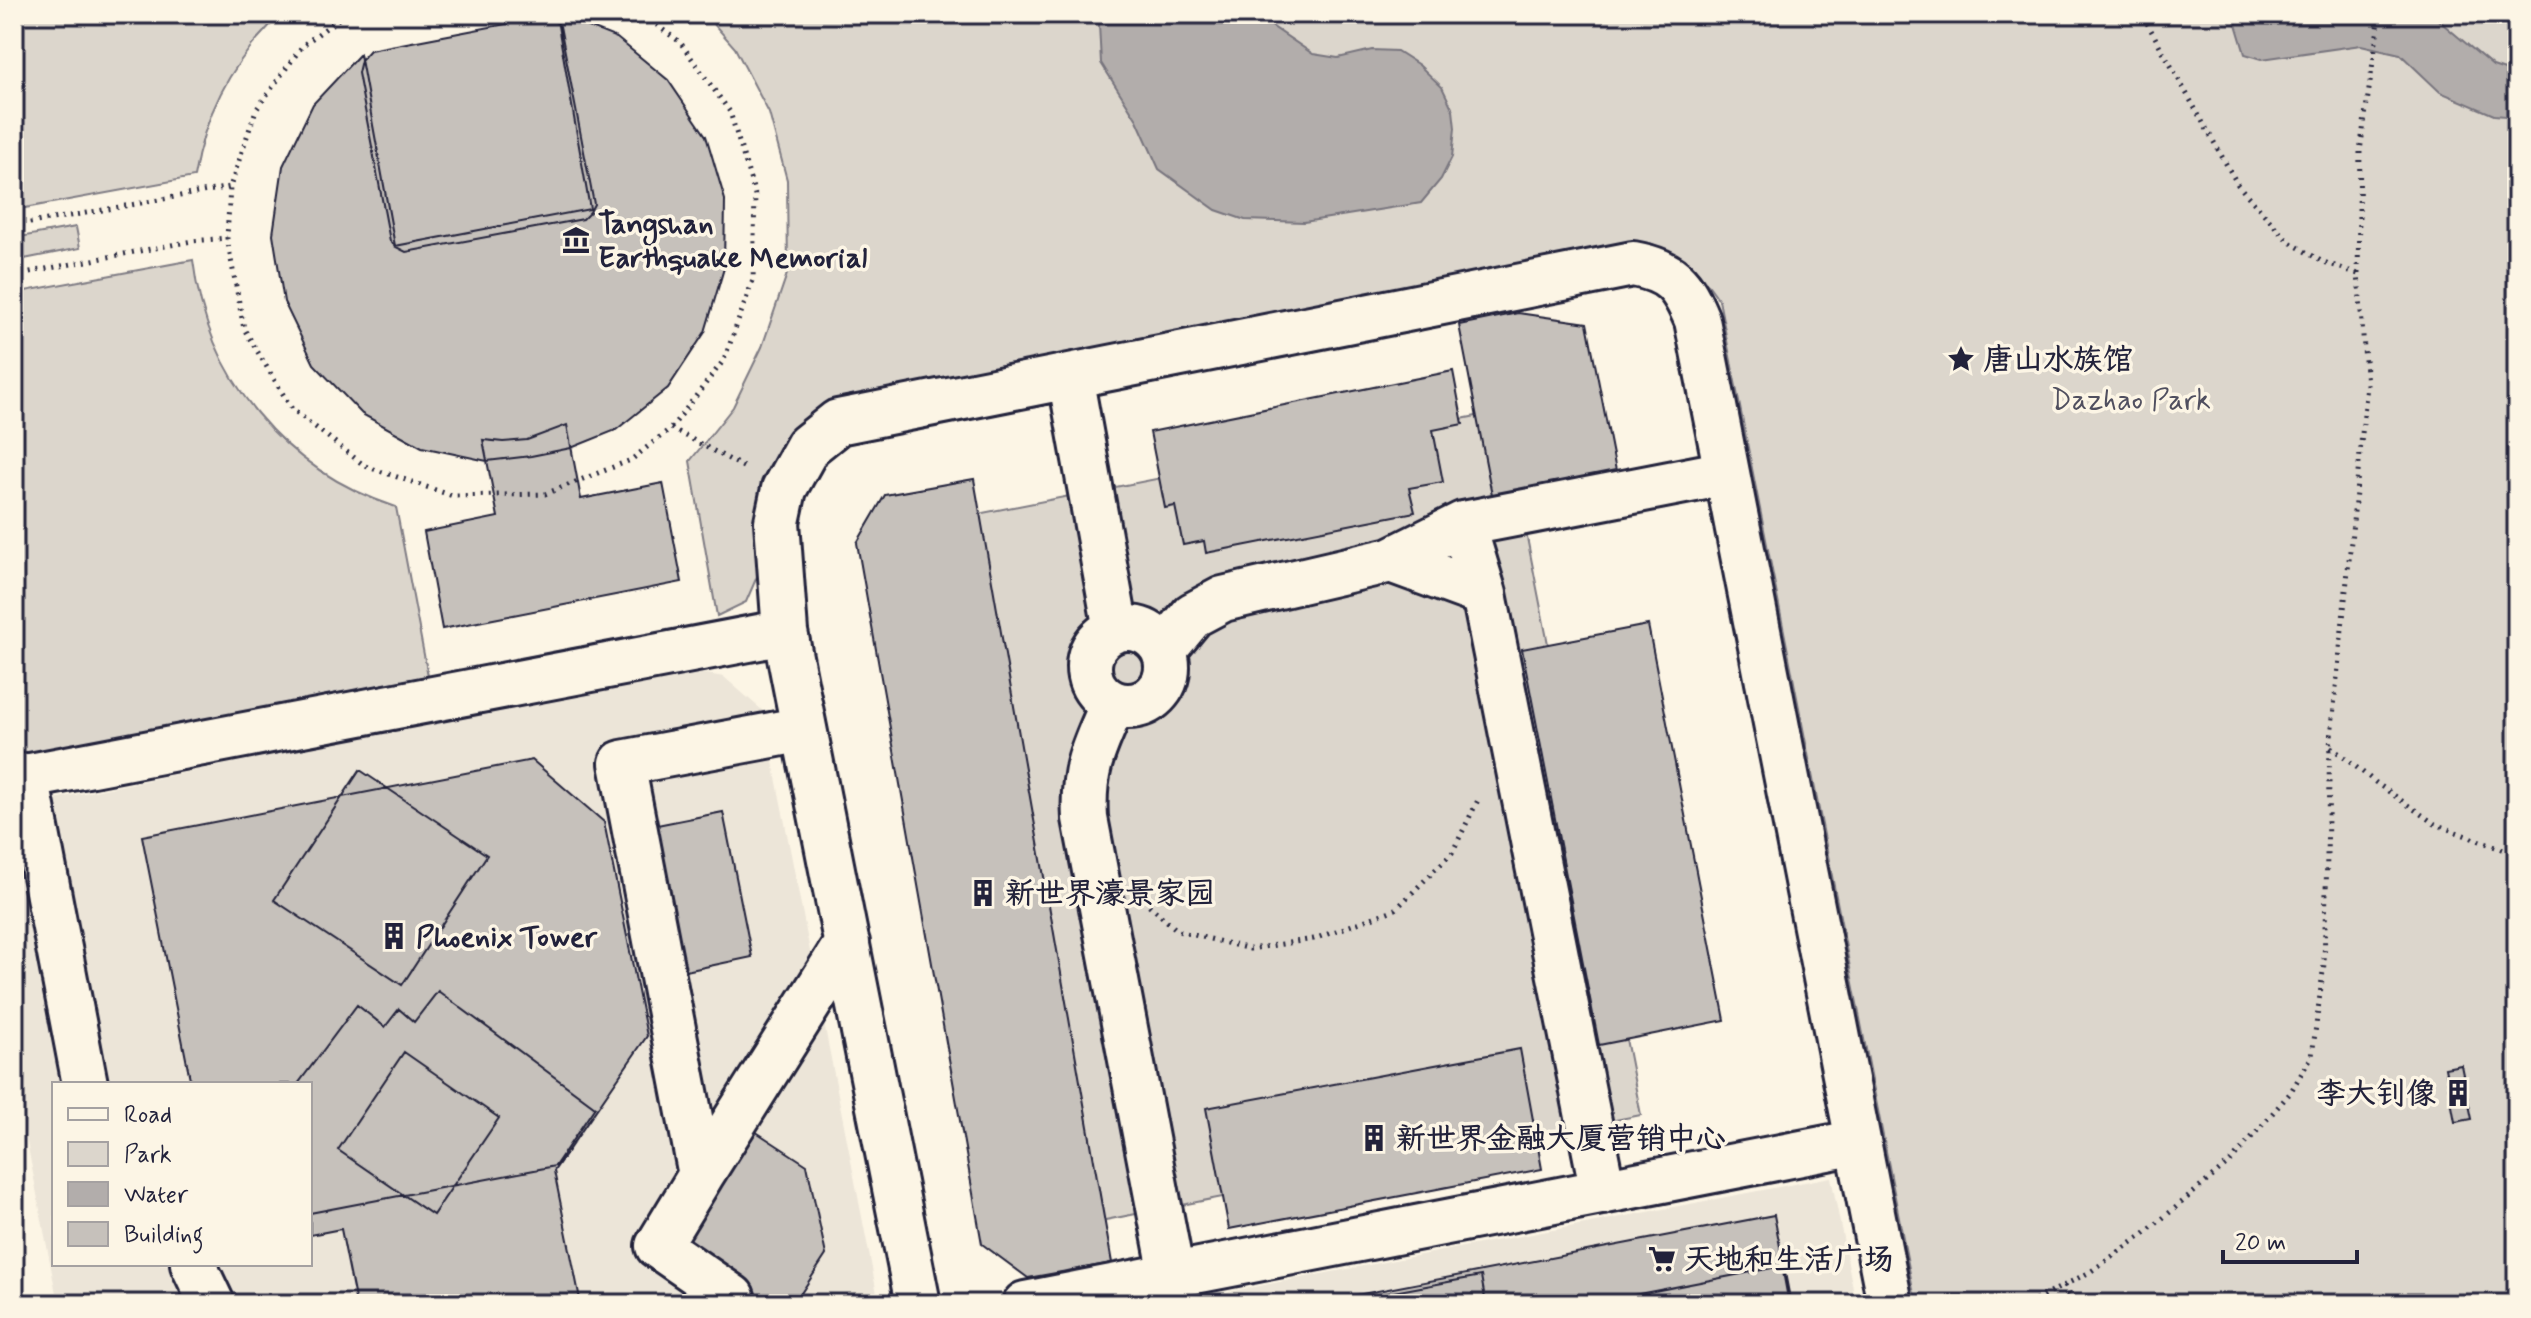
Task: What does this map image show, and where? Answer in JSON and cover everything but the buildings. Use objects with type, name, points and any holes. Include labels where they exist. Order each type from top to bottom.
[{"type":"street","points":[[918,1304],[785,632],[777,522],[784,489],[808,446],[838,422],[1633,264],[1657,269],[1685,291],[1697,320],[1890,1304]]},
{"type":"street","points":[[1070,376],[1116,630]]},
{"type":"street","points":[[1164,650],[1193,615],[1223,599],[1391,560],[1463,524],[1726,473]]},
{"type":"street","points":[[1463,524],[1484,594],[1603,1192]]},
{"type":"street","points":[[1391,560],[1484,594]]},
{"type":"street","points":[[1138,629],[1149,634],[1164,650],[1166,676],[1152,699],[1127,706],[1113,704],[1095,689],[1089,666],[1096,643],[1116,630],[1138,629]]},
{"type":"street","points":[[85,1082],[20,778],[785,632]]},
{"type":"street","points":[[1113,704],[1090,756],[1083,790],[1085,818],[1172,1275]]},
{"type":"street","points":[[701,1175],[622,763],[804,729]]},
{"type":"street","points":[[736,1302],[658,1246],[847,943]]},
{"type":"street","points":[[1025,1304],[1858,1142]]},
{"type":"street","points":[[194,1266],[212,1304]]},
{"type":"path","points":[[345,14],[303,45],[256,110],[230,187],[227,238],[244,329],[292,409],[365,466],[453,496],[545,494],[631,460],[671,428],[724,360],[753,280],[755,195],[730,112],[680,42],[641,14]]},
{"type":"path","points":[[2142,14],[2238,185],[2288,241],[2321,261],[2358,274]]},
{"type":"path","points":[[2028,1304],[2090,1272],[2144,1234],[2231,1161],[2290,1093],[2312,1056],[2324,964],[2330,746],[2367,385],[2358,274],[2360,151],[2380,14]]},
{"type":"path","points":[[14,226],[230,187]]},
{"type":"path","points":[[14,275],[192,241],[227,238]]},
{"type":"path","points":[[671,428],[784,489]]},
{"type":"path","points":[[2330,746],[2435,824],[2517,855]]},
{"type":"path","points":[[1140,897],[1178,931],[1250,949],[1314,939],[1396,909],[1452,853],[1484,786]]},
{"type":"path","points":[[2064,1286],[2073,1304]]},
{"type":"shaded area","points":[[689,671],[724,677],[763,711],[879,1304],[58,1304],[14,1074],[14,807]]},
{"type":"shaded area","points":[[1831,1177],[1856,1304],[1164,1304]]},
{"type":"green space","points":[[14,14],[270,14],[272,23],[243,57],[221,94],[204,133],[194,177],[14,210]]},
{"type":"green space","name":"Dazhao Park","points":[[705,14],[2517,14],[2517,1304],[1916,1304],[1719,300],[1690,265],[1650,243],[829,400],[787,438],[763,491],[762,565],[746,602],[717,616],[690,461],[733,407],[762,347],[788,271],[787,180],[769,113],[735,48]]},
{"type":"green space","points":[[76,227],[80,248],[14,261],[14,238]]},
{"type":"green space","points":[[193,260],[201,303],[215,343],[234,380],[257,414],[286,443],[319,469],[355,491],[396,507],[428,676],[14,756],[14,293]]},
{"type":"green space","points":[[1502,411],[1641,1115],[1090,1223],[952,519]]},
{"type":"water","points":[[1102,14],[1254,14],[1313,54],[1338,58],[1372,50],[1397,51],[1419,65],[1442,87],[1453,110],[1452,157],[1441,179],[1421,203],[1304,222],[1245,220],[1216,210],[1159,169],[1137,120],[1101,63],[1099,24]]},
{"type":"water","points":[[2233,14],[2431,14],[2493,66],[2517,74],[2517,117],[2494,115],[2440,92],[2400,54],[2361,45],[2262,59],[2245,54]]},
{"type":"place","name":"Tangshan Earthquake Memorial","points":[[576,240]]},
{"type":"place","name":"唐山水族馆","points":[[1961,359]]},
{"type":"place","name":"新世界濠景家园","points":[[983,893]]},
{"type":"place","name":"Phoenix Tower","points":[[394,936]]},
{"type":"place","name":"李大钊像","points":[[2458,1093]]},
{"type":"place","name":"新世界金融大厦营销中心","points":[[1374,1138]]},
{"type":"place","name":"天地和生活广场","points":[[1662,1259]]}]
